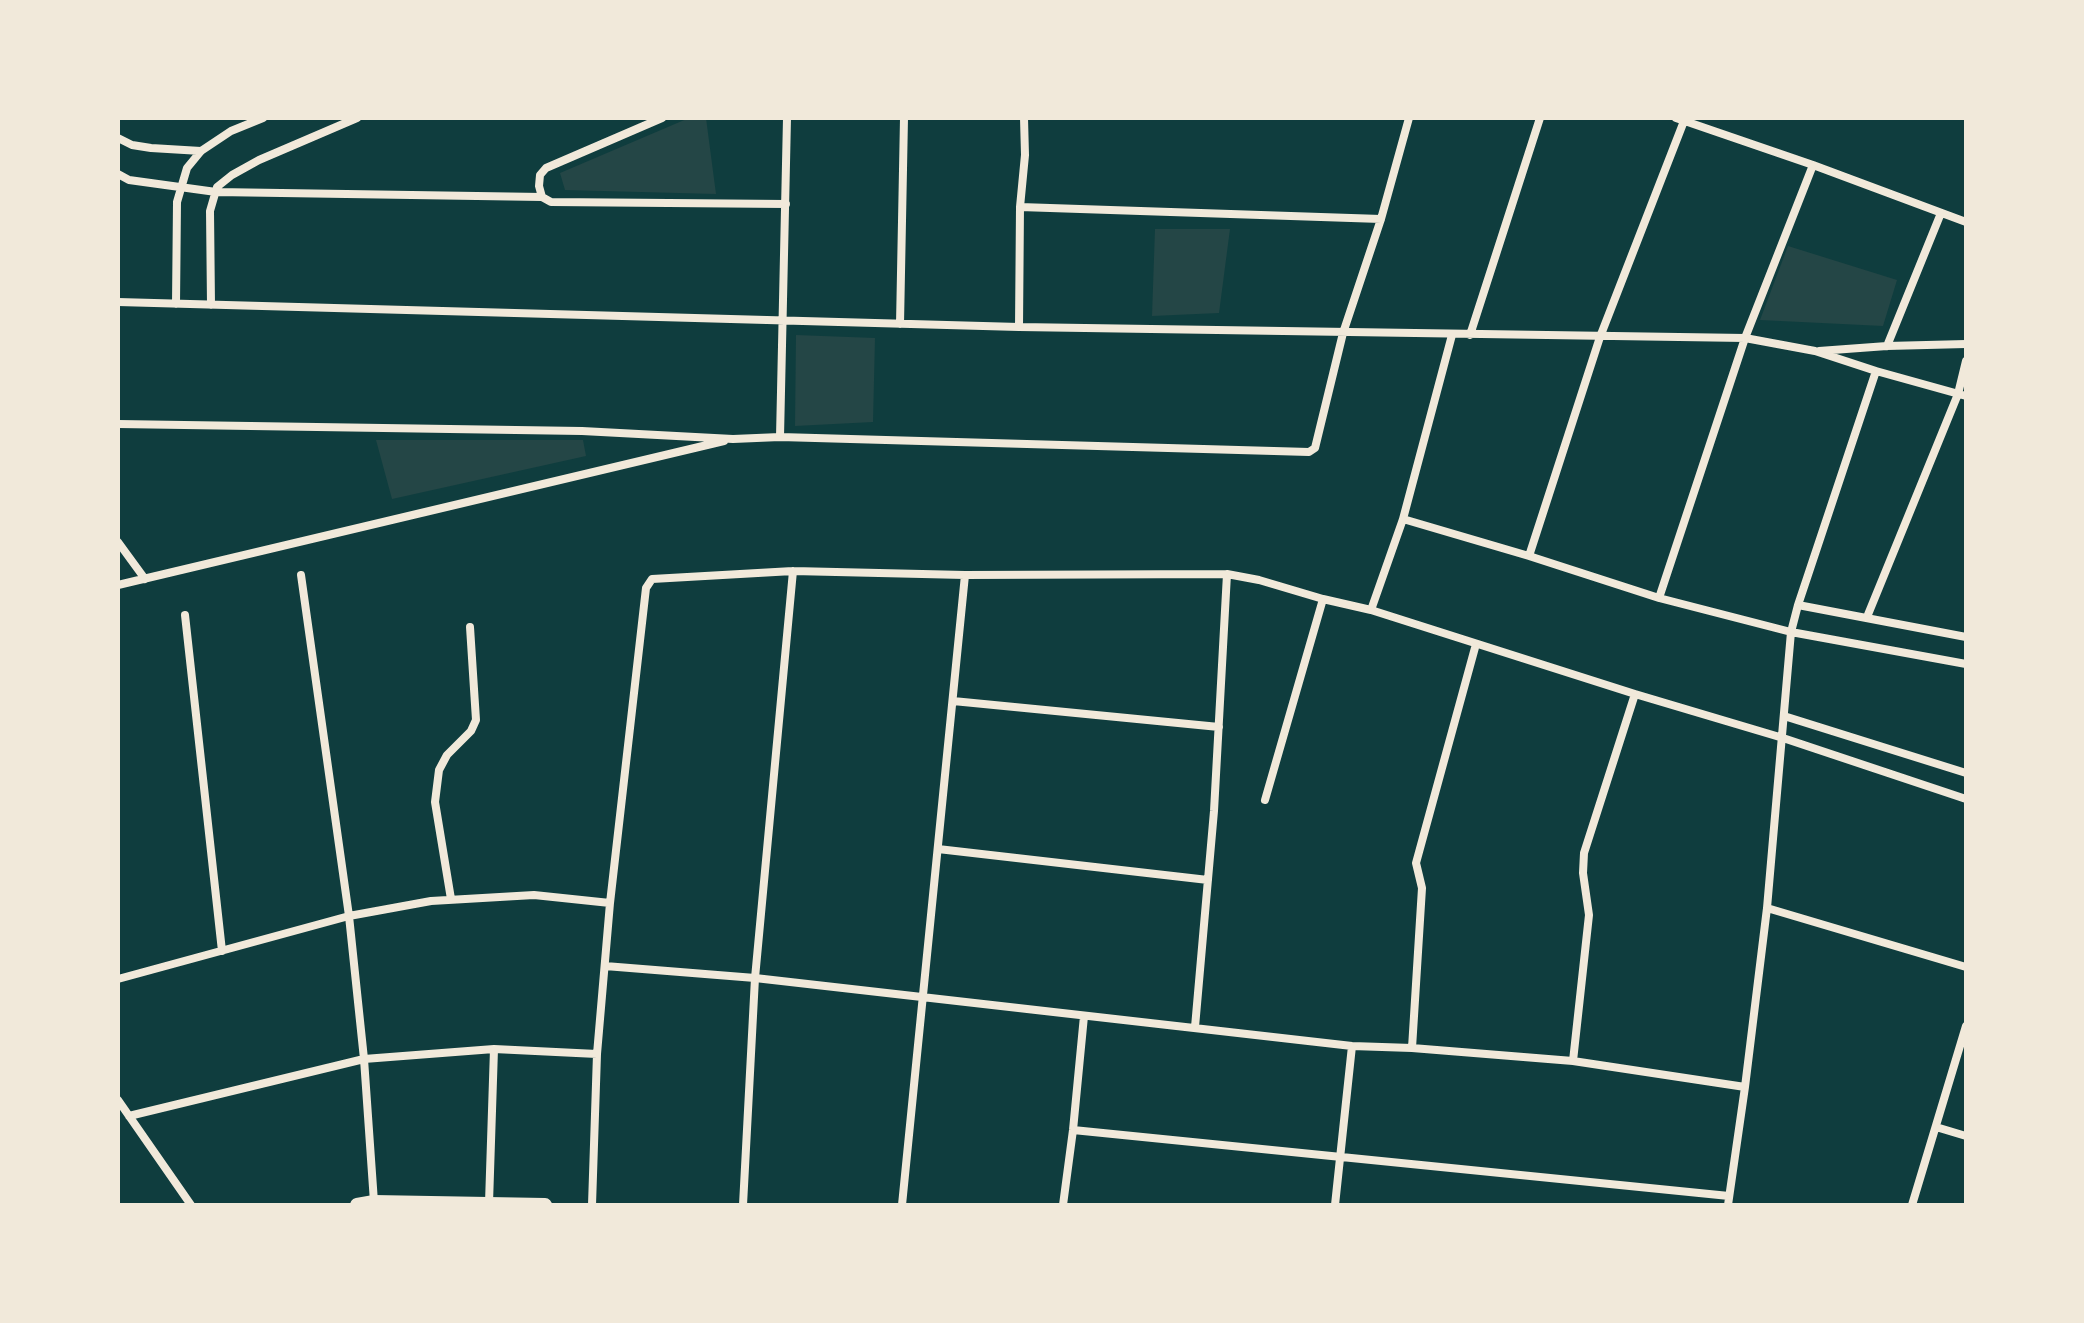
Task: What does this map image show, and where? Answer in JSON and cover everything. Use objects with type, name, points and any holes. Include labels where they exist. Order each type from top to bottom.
[{"type":"main road","points":[[357,1205],[374,1202],[545,1205]]},
{"type":"street","points":[[231,118],[231,131]]},
{"type":"street","points":[[176,304],[177,202],[187,168],[201,151],[231,131],[263,118]]},
{"type":"street","points":[[211,305],[210,211],[217,187],[259,160],[357,118]]},
{"type":"street","points":[[542,197],[540,175],[546,168],[662,118]]},
{"type":"street","points":[[780,437],[787,118]]},
{"type":"street","points":[[900,324],[904,118]]},
{"type":"street","points":[[1019,327],[1024,118]]},
{"type":"street","points":[[118,424],[582,431],[733,439],[780,437],[1309,452],[1315,448],[1343,333],[1381,219],[1409,118]]},
{"type":"street","points":[[1470,335],[1540,118]]},
{"type":"street","points":[[1529,556],[1600,337],[1680,120],[1966,222]]},
{"type":"street","points":[[118,138],[132,145],[151,148],[201,151]]},
{"type":"street","points":[[1659,598],[1745,338],[1813,165]]},
{"type":"street","points":[[118,174],[129,180],[216,192],[542,197],[551,202],[786,204]]},
{"type":"street","points":[[1020,207],[1381,219]]},
{"type":"street","points":[[1887,346],[1941,213]]},
{"type":"street","points":[[118,302],[1019,327],[1745,338],[1815,351],[1962,395]]},
{"type":"street","points":[[1371,610],[1403,519],[1452,335]]},
{"type":"street","points":[[1815,351],[1966,344]]},
{"type":"street","points":[[1867,617],[1962,395],[1966,361]]},
{"type":"street","points":[[1073,1130],[1728,1200],[1767,908],[1791,632],[1876,371]]},
{"type":"street","points":[[118,585],[733,439]]},
{"type":"street","points":[[1403,519],[1659,598],[1791,632],[1966,664]]},
{"type":"street","points":[[118,542],[145,579]]},
{"type":"street","points":[[743,1205],[755,978],[793,571]]},
{"type":"street","points":[[592,1205],[597,1054],[610,903],[646,588],[652,579],[793,571],[965,575],[1227,574],[1371,610],[1783,738],[1966,799]]},
{"type":"street","points":[[1195,1027],[1219,727],[1227,574]]},
{"type":"street","points":[[301,575],[349,916],[364,1059],[374,1202]]},
{"type":"street","points":[[902,1205],[965,575]]},
{"type":"street","points":[[1265,800],[1323,599]]},
{"type":"street","points":[[1798,605],[1966,637]]},
{"type":"street","points":[[185,615],[222,951]]},
{"type":"street","points":[[451,899],[435,802],[439,770],[460,740],[471,731],[476,720],[470,627]]},
{"type":"street","points":[[1412,1048],[1422,888],[1416,863],[1476,644]]},
{"type":"street","points":[[1573,1061],[1589,915],[1583,873],[1584,853],[1635,694]]},
{"type":"street","points":[[953,701],[1219,727]]},
{"type":"street","points":[[1784,716],[1966,773]]},
{"type":"street","points":[[938,849],[1208,880]]},
{"type":"street","points":[[118,979],[378,909],[451,899],[534,895],[610,903]]},
{"type":"street","points":[[1767,908],[1966,967]]},
{"type":"street","points":[[605,966],[755,978],[1352,1046],[1573,1061],[1745,1087]]},
{"type":"street","points":[[1063,1205],[1084,1016]]},
{"type":"street","points":[[1912,1205],[1966,1026]]},
{"type":"street","points":[[1335,1205],[1352,1046]]},
{"type":"street","points":[[129,1116],[364,1059],[494,1049],[597,1054]]},
{"type":"street","points":[[489,1203],[494,1049]]},
{"type":"street","points":[[118,1100],[191,1205]]},
{"type":"street","points":[[1936,1127],[1966,1136]]},
{"type":"shaded area","points":[[689,118],[706,118],[716,194],[565,190],[560,173]]},
{"type":"shaded area","points":[[1155,229],[1230,229],[1219,313],[1152,316]]},
{"type":"shaded area","points":[[1788,246],[1897,280],[1883,326],[1760,320]]},
{"type":"shaded area","points":[[796,335],[875,338],[873,422],[795,426]]},
{"type":"shaded area","points":[[376,440],[583,440],[586,456],[392,499]]}]
